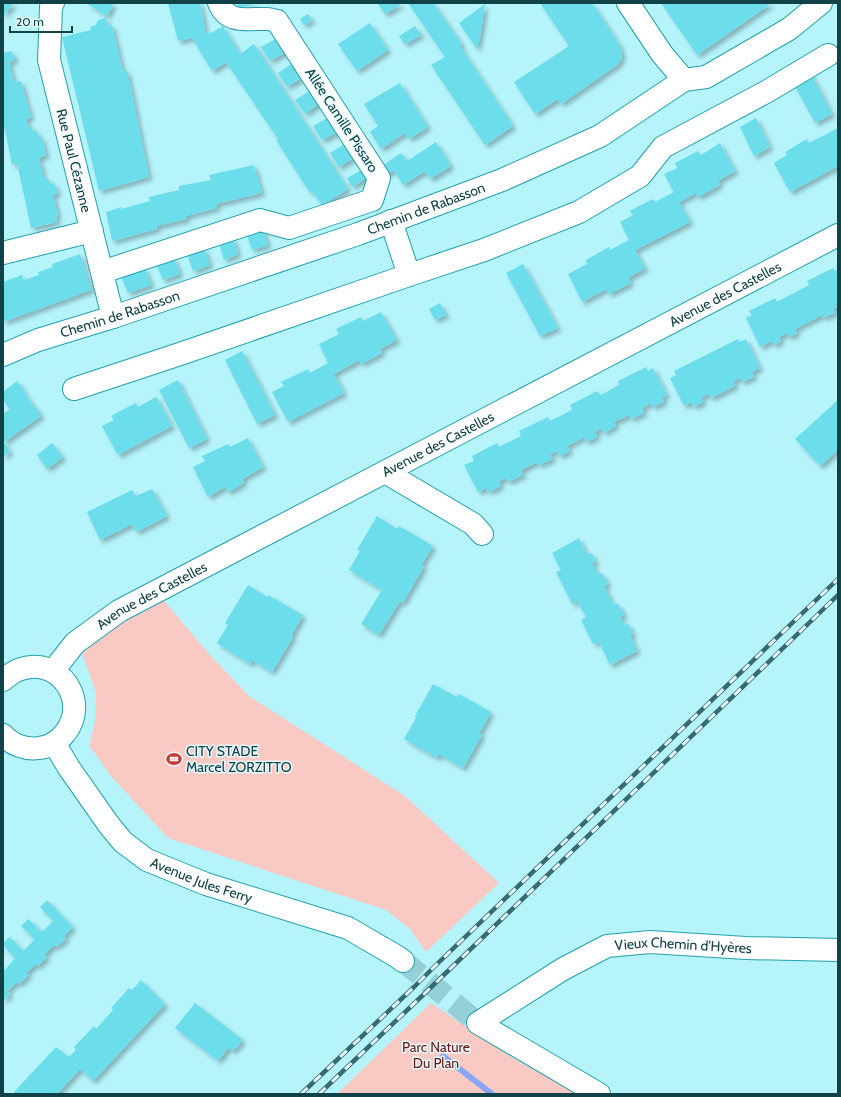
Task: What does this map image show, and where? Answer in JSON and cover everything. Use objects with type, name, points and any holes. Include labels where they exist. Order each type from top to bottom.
[{"type":"street","name":"Rue Paul Cézanne","points":[[53,3],[51,7],[49,60],[113,317]]},
{"type":"street","name":"Allée Camille Pissaro","points":[[102,272],[260,220],[289,228],[372,200],[379,178],[277,21],[268,19],[249,20],[232,18],[222,10],[219,3]]},
{"type":"street","points":[[628,3],[662,54],[684,80]]},
{"type":"street","name":"Chemin de Rabasson","points":[[3,355],[38,340],[113,317],[358,234],[502,180],[600,136],[684,80],[706,77],[789,29],[822,3]]},
{"type":"street","points":[[74,389],[484,250],[579,212],[640,176],[663,146],[766,92],[828,55]]},
{"type":"street","points":[[392,221],[409,275]]},
{"type":"street","points":[[3,253],[92,231]]},
{"type":"street","name":"Avenue des Castelles","points":[[53,671],[75,642],[119,610],[838,235]]},
{"type":"street","points":[[384,472],[473,524],[482,534]]},
{"type":"street","points":[[3,680],[12,672],[32,666],[53,671],[69,686],[75,706],[74,718],[70,728],[54,743],[45,747],[34,749],[24,748],[4,739]]},
{"type":"street","name":"Avenue Jules Ferry","points":[[54,743],[69,768],[106,821],[123,842],[147,860],[206,884],[348,928],[399,958]]},
{"type":"street","name":"Vieux Chemin d'Hyères","points":[[599,1094],[478,1023],[563,969],[607,946],[650,942],[746,948],[838,950]]},
{"type":"green space","points":[[156,591],[210,655],[249,696],[405,796],[499,883],[426,952],[409,928],[386,910],[168,838],[109,774],[95,753],[89,747],[95,721],[96,693],[83,656],[75,643]]},
{"type":"green space","name":"Parc Nature Du Plan","points":[[431,1003],[511,1057],[578,1094],[337,1094]]},
{"type":"building","points":[[3,3],[14,3],[3,16]]},
{"type":"building","points":[[86,3],[114,3],[107,16]]},
{"type":"building","points":[[168,3],[200,3],[206,34],[223,26],[240,54],[254,44],[348,189],[322,205],[312,191],[310,193],[276,140],[278,139],[226,62],[212,71],[192,38],[178,41]]},
{"type":"building","points":[[237,3],[258,3],[238,9]]},
{"type":"building","points":[[377,3],[399,3],[400,5],[385,14]]},
{"type":"building","points":[[408,3],[433,3],[459,40],[462,45],[460,46],[513,126],[485,145],[431,65],[445,57]]},
{"type":"building","points":[[540,3],[592,3],[619,44],[622,52],[621,60],[617,65],[561,104],[558,99],[535,114],[514,82],[569,46]]},
{"type":"building","points":[[661,3],[772,3],[697,55]]},
{"type":"building","points":[[485,4],[480,37],[477,49],[459,23]]},
{"type":"building","points":[[308,14],[312,20],[304,25],[300,19]]},
{"type":"building","points":[[106,18],[108,26],[112,25],[123,72],[127,70],[149,177],[99,191],[62,37],[91,30],[90,27],[96,25],[98,20]]},
{"type":"building","points":[[370,23],[388,50],[357,71],[338,44]]},
{"type":"building","points":[[415,26],[421,35],[405,44],[399,36]]},
{"type":"building","points":[[277,38],[286,52],[270,61],[261,47]]},
{"type":"building","points":[[12,51],[15,60],[9,62],[14,82],[21,81],[31,118],[26,119],[28,127],[32,126],[33,132],[37,131],[39,138],[42,137],[46,155],[39,158],[44,179],[48,178],[50,184],[54,183],[58,193],[53,195],[58,215],[56,216],[57,222],[31,228],[17,163],[12,165],[5,129],[3,130],[3,53]]},
{"type":"building","points":[[293,63],[303,77],[287,87],[278,73]]},
{"type":"building","points":[[809,70],[832,114],[815,123],[792,81]]},
{"type":"building","points":[[400,83],[428,127],[409,139],[405,133],[381,149],[370,132],[378,126],[364,104]]},
{"type":"building","points":[[311,90],[320,103],[305,114],[295,100]]},
{"type":"building","points":[[329,117],[338,132],[322,140],[313,126]]},
{"type":"building","points":[[756,118],[770,147],[754,156],[740,127]]},
{"type":"building","points":[[838,128],[838,166],[790,192],[774,163],[787,155],[785,152],[807,139],[809,143]]},
{"type":"building","points":[[436,142],[451,166],[430,179],[425,171],[403,185],[394,170],[386,174],[380,167],[401,153],[407,161]]},
{"type":"building","points":[[346,143],[355,157],[339,167],[330,153]]},
{"type":"building","points":[[720,143],[735,171],[718,181],[720,185],[698,197],[696,193],[679,202],[690,222],[635,250],[645,268],[628,278],[631,283],[609,294],[606,289],[582,302],[568,274],[587,264],[586,260],[609,247],[610,250],[629,240],[620,222],[633,215],[630,211],[637,207],[653,199],[655,202],[674,192],[664,174],[677,168],[675,163],[698,151],[701,155]]},
{"type":"building","points":[[254,165],[262,193],[216,204],[217,208],[186,216],[187,219],[157,226],[157,229],[112,241],[106,212],[121,207],[121,209],[150,201],[149,197],[179,190],[179,186],[211,180],[209,175]]},
{"type":"building","points":[[363,169],[368,177],[352,187],[347,178]]},
{"type":"building","points":[[262,228],[268,245],[252,250],[246,233]]},
{"type":"building","points":[[233,238],[238,254],[224,260],[219,243]]},
{"type":"building","points":[[204,248],[210,265],[193,271],[187,254]]},
{"type":"building","points":[[80,254],[91,290],[3,322],[3,282],[22,275],[24,280],[39,275],[38,272],[53,267],[52,264]]},
{"type":"building","points":[[174,258],[180,274],[163,280],[156,264]]},
{"type":"building","points":[[523,264],[558,328],[540,336],[506,273]]},
{"type":"building","points":[[145,268],[151,285],[128,293],[121,276]]},
{"type":"building","points":[[833,268],[835,271],[838,270],[838,306],[833,309],[835,313],[823,318],[822,315],[795,329],[797,333],[789,337],[787,333],[779,337],[781,341],[774,345],[772,341],[760,347],[746,318],[752,315],[749,311],[775,298],[777,302],[809,285],[807,281]]},
{"type":"building","points":[[440,303],[446,315],[435,320],[429,309]]},
{"type":"building","points":[[381,312],[397,340],[380,349],[382,353],[361,364],[359,360],[334,374],[344,393],[288,422],[272,392],[284,386],[281,382],[308,369],[310,373],[328,363],[319,344],[339,334],[336,329],[361,317],[363,321]]},
{"type":"building","points":[[738,339],[740,342],[746,339],[760,368],[752,372],[754,377],[742,382],[740,378],[733,381],[735,386],[711,398],[709,394],[701,397],[703,402],[693,407],[692,402],[684,406],[670,378],[676,375],[674,371]]},
{"type":"building","points":[[242,351],[275,415],[257,424],[225,360]]},
{"type":"building","points":[[646,367],[648,371],[653,368],[667,395],[662,397],[664,402],[653,407],[651,403],[642,408],[644,413],[631,419],[629,415],[614,422],[616,426],[604,433],[602,428],[595,432],[597,437],[586,442],[584,437],[567,446],[570,451],[559,456],[557,451],[550,454],[553,459],[539,465],[537,462],[521,470],[523,475],[508,482],[506,478],[499,481],[501,486],[489,492],[486,488],[478,492],[464,465],[474,461],[472,456],[497,443],[499,447],[521,436],[519,431],[548,417],[550,421],[572,410],[570,405],[597,391],[601,395],[619,385],[618,381]]},
{"type":"building","points":[[178,380],[207,439],[189,448],[159,390]]},
{"type":"building","points":[[17,381],[41,416],[4,442],[10,452],[3,457],[3,414],[10,409],[3,400],[3,392]]},
{"type":"building","points":[[156,397],[172,426],[118,455],[102,426],[114,420],[111,416],[136,403],[138,407]]},
{"type":"building","points":[[838,400],[838,450],[820,466],[795,439]]},
{"type":"building","points":[[248,438],[263,467],[242,479],[244,483],[228,492],[225,487],[208,497],[193,467],[205,461],[202,456],[228,444],[230,447]]},
{"type":"building","points":[[52,443],[63,457],[47,469],[37,455]]},
{"type":"building","points":[[152,489],[167,516],[136,532],[132,524],[100,540],[87,512],[132,490],[136,496]]},
{"type":"building","points":[[377,516],[397,529],[399,526],[433,546],[421,565],[424,566],[403,603],[400,601],[379,635],[361,624],[382,590],[349,570],[360,551],[357,550]]},
{"type":"building","points":[[579,538],[587,555],[592,553],[596,562],[592,563],[598,575],[602,573],[608,584],[604,586],[614,606],[618,603],[624,615],[620,617],[625,625],[628,623],[633,634],[630,635],[637,651],[610,665],[599,642],[593,644],[581,620],[586,617],[577,601],[572,604],[556,572],[561,570],[552,553]]},
{"type":"building","points":[[248,585],[267,597],[268,595],[303,615],[291,636],[293,637],[272,672],[252,660],[250,664],[217,643],[228,625],[225,623]]},
{"type":"building","points":[[433,684],[457,697],[459,694],[491,712],[479,734],[482,735],[463,768],[439,754],[437,758],[404,739]]},
{"type":"building","points":[[47,900],[73,927],[64,936],[66,939],[56,947],[54,945],[44,955],[47,957],[38,966],[36,964],[26,973],[29,975],[19,984],[17,982],[7,991],[10,994],[3,1001],[3,968],[5,970],[15,958],[3,945],[3,943],[10,937],[23,951],[35,939],[21,926],[28,919],[42,932],[53,921],[40,907]]},
{"type":"building","points":[[141,980],[165,1004],[93,1081],[80,1069],[57,1094],[16,1094],[14,1092],[56,1047],[69,1057],[76,1050],[74,1047],[94,1026],[96,1029],[113,1010],[111,1008],[129,988],[132,990]]},
{"type":"building","points":[[195,1003],[243,1040],[233,1051],[228,1048],[218,1061],[175,1028]]},
{"type":"waterway","points":[[443,1056],[492,1094]]},
{"type":"tunnel","points":[[403,961],[478,1023]]},
{"type":"railway","points":[[301,1094],[838,579]]},
{"type":"railway","points":[[319,1094],[838,595]]},
{"type":"place","name":"CITY STADE Marcel ZORZITTO","points":[[174,759]]}]
